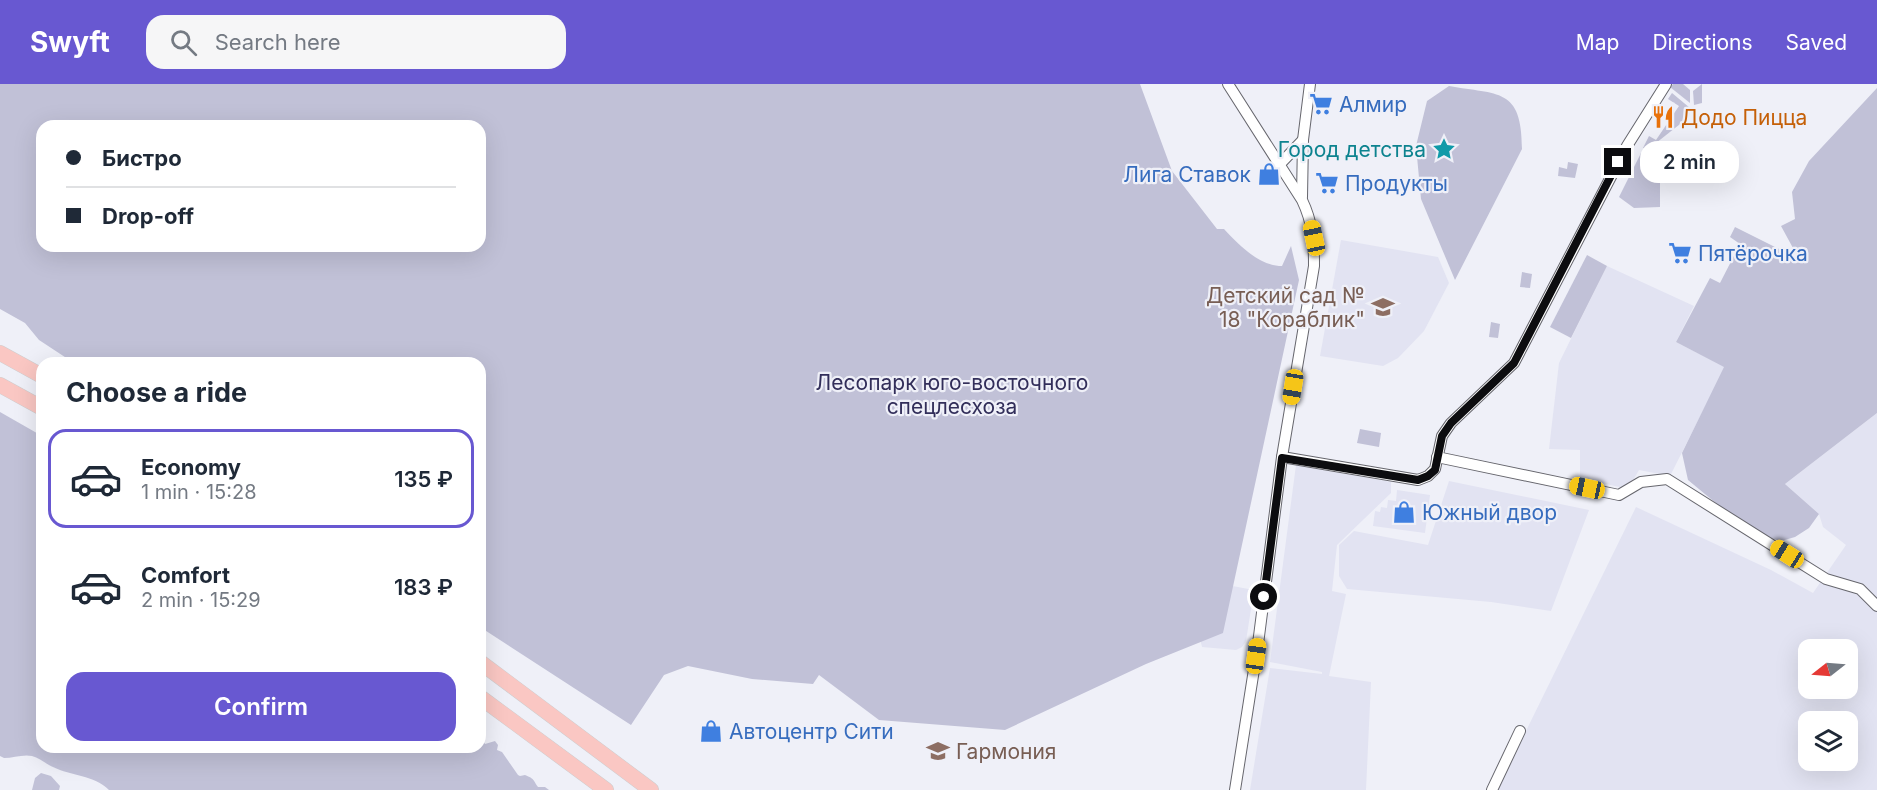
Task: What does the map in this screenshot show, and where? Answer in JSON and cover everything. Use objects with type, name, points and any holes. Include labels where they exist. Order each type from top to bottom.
[{"type":"highway","points":[[0,353],[36,373]]},
{"type":"highway","points":[[0,385],[36,405]]},
{"type":"highway","points":[[486,666],[651,790]]},
{"type":"highway","points":[[486,701],[606,790]]},
{"type":"street","points":[[1228,84],[1302,200],[1310,217],[1314,238],[1314,266],[1282,458],[1235,790]]},
{"type":"street","points":[[1302,200],[1303,140],[1310,84]]},
{"type":"street","points":[[1282,458],[1418,480],[1435,470],[1442,436],[1451,423],[1514,363],[1627,146],[1666,84]]},
{"type":"street","points":[[1279,165],[1303,140]]},
{"type":"street","points":[[1437,457],[1619,495],[1641,482],[1667,479],[1826,579],[1860,589],[1877,606]]},
{"type":"street","points":[[1492,790],[1520,731]]},
{"type":"shaded area","name":"Детский сад № 18 \"Кораблик\"","points":[[1341,240],[1438,257],[1449,283],[1424,331],[1398,358],[1383,366],[1320,356]]},
{"type":"shaded area","points":[[1607,266],[1694,306],[1676,342],[1725,367],[1670,476],[1639,470],[1628,489],[1580,478],[1580,450],[1549,449],[1559,363]]},
{"type":"shaded area","points":[[1877,413],[1877,790],[1497,790],[1636,507],[1771,570],[1813,593],[1846,545],[1823,527],[1819,514],[1785,484]]},
{"type":"shaded area","points":[[1296,465],[1391,482],[1391,493],[1337,545],[1332,591],[1346,594],[1329,676],[1371,682],[1366,790],[1250,790],[1270,668],[1322,674],[1322,672],[1270,662]]},
{"type":"shaded area","points":[[1449,481],[1589,510],[1551,611],[1491,602],[1347,589],[1339,576],[1339,545],[1354,531],[1428,545]]},
{"type":"shaded area","name":"Южный двор","points":[[1397,490],[1430,495],[1425,533],[1373,526],[1375,511],[1380,512],[1381,507],[1387,508],[1388,500],[1396,501]]},
{"type":"shaded area","points":[[1227,585],[1254,590],[1246,641],[1236,650],[1202,647],[1198,631]]},
{"type":"green space","name":"Лесопарк юго-восточного спецлесхоза","points":[[0,84],[1140,84],[1172,171],[1217,229],[1224,229],[1257,259],[1274,265],[1282,266],[1291,246],[1299,280],[1223,633],[1146,664],[1005,730],[879,720],[819,675],[813,684],[752,679],[688,666],[664,675],[631,725],[486,631],[486,357],[65,357],[39,340],[25,323],[0,309]]},
{"type":"green space","points":[[1673,84],[1683,84],[1690,90],[1690,103],[1670,87]]},
{"type":"green space","points":[[1702,84],[1702,103],[1694,105],[1693,91]]},
{"type":"green space","points":[[1449,86],[1494,94],[1512,104],[1521,129],[1522,149],[1455,280],[1421,199],[1416,146],[1427,101]]},
{"type":"green space","points":[[1877,88],[1877,413],[1785,484],[1819,514],[1809,528],[1795,537],[1781,541],[1752,533],[1688,480],[1682,453],[1724,367],[1676,342],[1710,278],[1720,283],[1740,244],[1730,237],[1735,227],[1799,259],[1781,226],[1795,219],[1792,192],[1809,161]]},
{"type":"green space","points":[[1672,93],[1690,108],[1689,117],[1656,143],[1651,150],[1643,148],[1649,136],[1656,140],[1679,106],[1668,99]]},
{"type":"green space","points":[[1641,153],[1660,157],[1660,207],[1634,208],[1619,197]]},
{"type":"green space","points":[[1568,162],[1578,164],[1575,178],[1558,176],[1559,167],[1567,169]]},
{"type":"green space","points":[[1587,255],[1607,266],[1571,338],[1550,327]]},
{"type":"green space","points":[[1522,272],[1532,274],[1530,288],[1520,287]]},
{"type":"green space","points":[[1491,322],[1500,324],[1498,338],[1489,337]]},
{"type":"green space","points":[[0,412],[36,433],[36,753],[486,753],[486,744],[495,741],[498,745],[497,750],[502,752],[518,775],[528,776],[538,787],[545,787],[549,790],[109,790],[96,781],[60,770],[32,756],[4,758],[0,756]]},
{"type":"green space","points":[[1360,429],[1381,433],[1379,447],[1357,443]]},
{"type":"green space","points":[[41,773],[51,776],[60,786],[59,790],[32,790],[35,778]]},
{"type":"place","name":"Алмир","points":[[1321,104]]},
{"type":"place","name":"Додо Пицца","points":[[1663,117]]},
{"type":"place","name":"Город детства","points":[[1444,149]]},
{"type":"place","name":"Лига Ставок","points":[[1269,174]]},
{"type":"place","name":"Продукты","points":[[1327,183]]},
{"type":"place","name":"Пятёрочка","points":[[1680,253]]},
{"type":"place","name":"Детский сад № 18 \"Кораблик\"","points":[[1383,307]]},
{"type":"place","name":"Южный двор","points":[[1404,512]]},
{"type":"place","name":"Автоцентр Сити","points":[[711,731]]},
{"type":"place","name":"Гармония","points":[[938,751]]},
{"type":"route","points":[[1264,597],[1282,458],[1418,480],[1435,470],[1442,436],[1451,423],[1514,363],[1618,162]]}]
